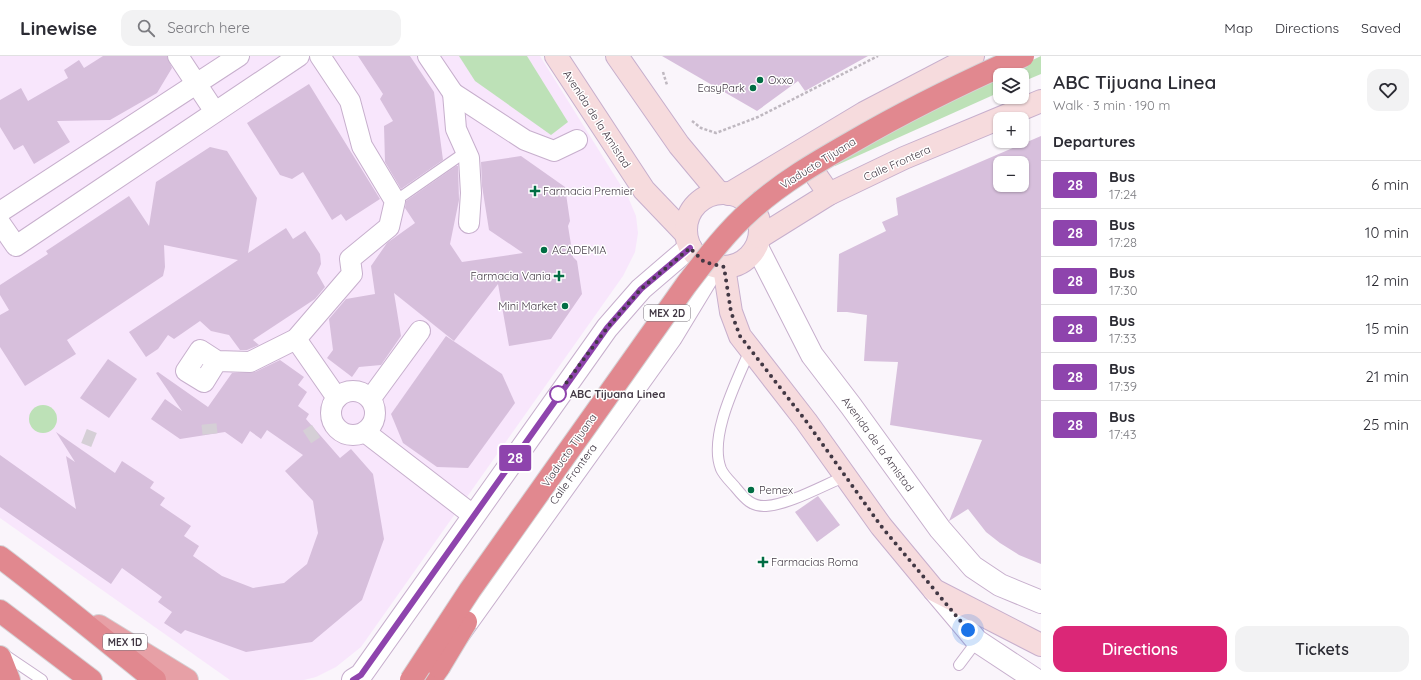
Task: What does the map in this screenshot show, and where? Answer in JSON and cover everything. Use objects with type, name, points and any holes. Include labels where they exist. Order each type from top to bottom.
[{"type":"highway","name":"Viaducto Tijuana","points":[[400,680],[679,283],[704,250],[744,207],[768,187],[818,153],[871,122],[998,56]]},
{"type":"highway","name":"Viaducto Tijuana","points":[[411,680],[470,590],[708,256],[750,211],[798,173],[875,129],[962,83],[1023,56]]},
{"type":"highway","points":[[429,680],[552,474]]},
{"type":"highway","name":"MEX 1D","points":[[0,557],[62,604],[188,680]]},
{"type":"highway","points":[[62,604],[79,620],[155,680]]},
{"type":"highway","points":[[0,611],[91,680]]},
{"type":"highway","points":[[0,657],[9,680]]},
{"type":"main road","name":"Avenida de la Amistad","points":[[556,56],[644,190],[688,241]]},
{"type":"main road","points":[[617,56],[678,145],[724,194]]},
{"type":"main road","points":[[724,194],[800,152],[864,113],[960,60],[973,56]]},
{"type":"main road","name":"Calle Frontera","points":[[758,242],[829,194],[904,158],[1041,102]]},
{"type":"main road","points":[[800,152],[829,194]]},
{"type":"main road","points":[[724,194],[747,202],[754,210],[761,228],[758,242],[751,256],[743,262],[719,267],[704,262],[688,241],[686,223],[695,204],[709,195],[724,194]]},
{"type":"main road","points":[[719,267],[731,312],[740,336],[806,421],[881,526],[934,590],[1041,645]]},
{"type":"street","points":[[178,56],[215,112]]},
{"type":"street","points":[[239,56],[0,222],[16,246],[299,56]]},
{"type":"street","points":[[217,361],[250,362],[296,339],[328,304],[352,274],[350,259],[388,227],[395,201],[362,146],[350,101],[320,56]]},
{"type":"street","points":[[428,56],[453,93],[526,140],[554,151],[577,140]]},
{"type":"street","points":[[453,93],[456,129],[467,150],[471,193],[469,223]]},
{"type":"street","points":[[353,680],[361,675],[607,328],[641,289],[688,241]]},
{"type":"street","name":"Avenida de la Amistad","points":[[758,242],[812,355],[940,529],[973,567],[1000,585],[1041,602]]},
{"type":"street","name":"Calle Frontera","points":[[429,680],[434,669],[671,337],[719,267]]},
{"type":"street","points":[[371,398],[420,331]]},
{"type":"street","points":[[296,339],[337,398]]},
{"type":"street","points":[[347,391],[360,391],[371,398],[375,410],[373,422],[365,432],[353,435],[341,431],[333,422],[332,409],[337,398],[347,391]]},
{"type":"street","points":[[365,432],[474,516]]},
{"type":"street","points":[[934,590],[976,641],[1036,680]]},
{"type":"lane","points":[[395,201],[467,150]]},
{"type":"lane","points":[[750,350],[735,385],[721,429],[718,458],[722,471],[747,501],[756,506],[782,504],[846,476]]},
{"type":"lane","points":[[959,666],[976,641]]},
{"type":"lane","points":[[0,652],[42,680]]},
{"type":"path","points":[[690,119],[701,128],[716,133],[758,117],[878,56]]},
{"type":"path","points":[[663,72],[671,91]]},
{"type":"shaded area","points":[[0,56],[540,56],[628,197],[636,216],[638,233],[635,252],[623,276],[361,647],[336,667],[316,677],[304,680],[230,680],[0,518]]},
{"type":"green space","points":[[459,56],[527,56],[568,122],[551,135],[475,81]]},
{"type":"green space","points":[[1041,56],[1041,74],[1029,79],[1029,68],[1016,68]]},
{"type":"green space","points":[[993,79],[993,95],[835,166],[830,159]]},
{"type":"green space","points":[[43,405],[53,409],[57,419],[53,429],[43,433],[33,429],[29,419],[33,409]]},
{"type":"building","points":[[103,56],[167,56],[172,68],[157,93],[110,120],[57,121],[70,142],[34,164],[23,145],[14,150],[0,127],[0,100],[21,88],[28,101],[68,78],[64,70],[79,60],[84,68]]},
{"type":"building","points":[[358,56],[410,56],[434,92],[443,160],[401,189],[385,162],[384,126],[393,121],[380,99],[383,94]]},
{"type":"building","name":"EasyPark","points":[[662,56],[868,56],[805,91],[798,81],[757,111]]},
{"type":"building","points":[[309,84],[380,199],[346,221],[341,214],[332,220],[303,172],[292,179],[280,175],[247,123]]},
{"type":"building","points":[[1041,136],[1041,564],[1019,555],[1000,543],[986,532],[968,509],[949,521],[982,440],[890,425],[898,362],[864,361],[867,315],[837,312],[839,254],[886,231],[882,222],[898,215],[896,198],[993,157],[993,192],[1029,192],[1029,156],[994,156],[1013,148],[1029,148],[1029,141]]},
{"type":"building","points":[[210,147],[227,151],[257,198],[248,253],[286,228],[293,239],[305,231],[320,254],[321,264],[317,273],[325,287],[315,299],[253,340],[259,345],[247,350],[240,350],[229,335],[211,331],[200,321],[174,339],[168,335],[158,349],[146,357],[129,332],[238,260],[164,245],[165,267],[163,276],[67,340],[76,354],[25,386],[0,347],[0,315],[9,310],[0,295],[0,285],[48,254],[46,251],[129,196],[149,226],[156,182]]},
{"type":"building","points":[[521,156],[565,187],[570,221],[568,226],[573,257],[577,261],[582,294],[551,339],[509,346],[498,284],[454,341],[394,293],[401,336],[381,365],[359,367],[352,377],[327,358],[333,350],[329,319],[346,299],[375,294],[371,266],[387,243],[415,223],[405,208],[406,201],[456,166],[458,166],[459,200],[450,244],[462,262],[523,253],[489,230],[482,186],[481,162]]},
{"type":"building","points":[[446,336],[502,374],[515,403],[468,468],[437,467],[403,443],[391,414]]},
{"type":"building","points":[[108,359],[137,379],[109,418],[80,398]]},
{"type":"building","points":[[280,360],[304,377],[298,385],[307,392],[298,406],[309,414],[306,419],[340,458],[351,449],[373,474],[384,539],[362,600],[312,642],[246,652],[185,630],[181,634],[164,623],[172,612],[158,602],[162,597],[122,568],[111,584],[0,507],[0,455],[76,509],[66,456],[75,462],[56,432],[115,473],[122,461],[154,482],[150,488],[165,498],[160,505],[191,526],[184,536],[199,546],[193,556],[222,576],[253,588],[284,583],[307,564],[318,533],[313,501],[285,471],[303,455],[267,430],[261,439],[250,431],[242,444],[225,432],[180,439],[151,419],[165,399],[182,411],[156,373],[158,372],[208,407],[232,373],[255,372]]},
{"type":"building","points":[[818,496],[840,525],[817,542],[795,512]]},
{"type":"tunnel","points":[[209,424],[210,434]]},
{"type":"tunnel","points":[[307,437],[316,431]]},
{"type":"tunnel","points":[[84,436],[94,440]]},
{"type":"bus line","name":"28","points":[[353,680],[361,675],[580,363],[607,328],[641,289],[690,248]]},
{"type":"place","name":"Oxxo","points":[[760,80]]},
{"type":"place","name":"EasyPark","points":[[753,88]]},
{"type":"place","name":"Farmacia Premier","points":[[535,191]]},
{"type":"place","name":"ACADEMIA","points":[[544,250]]},
{"type":"place","name":"Farmacia Vania","points":[[559,276]]},
{"type":"place","name":"Mini Market","points":[[565,306]]},
{"type":"place","name":"ABC Tijuana Linea","points":[[558,394]]},
{"type":"place","name":"Pemex","points":[[751,490]]},
{"type":"place","name":"Farmacias Roma","points":[[763,562]]},
{"type":"route","points":[[558,394],[607,328],[641,289],[690,248],[696,256],[704,262],[714,266],[724,267],[731,312],[740,336],[806,421],[881,526],[968,630]]}]
